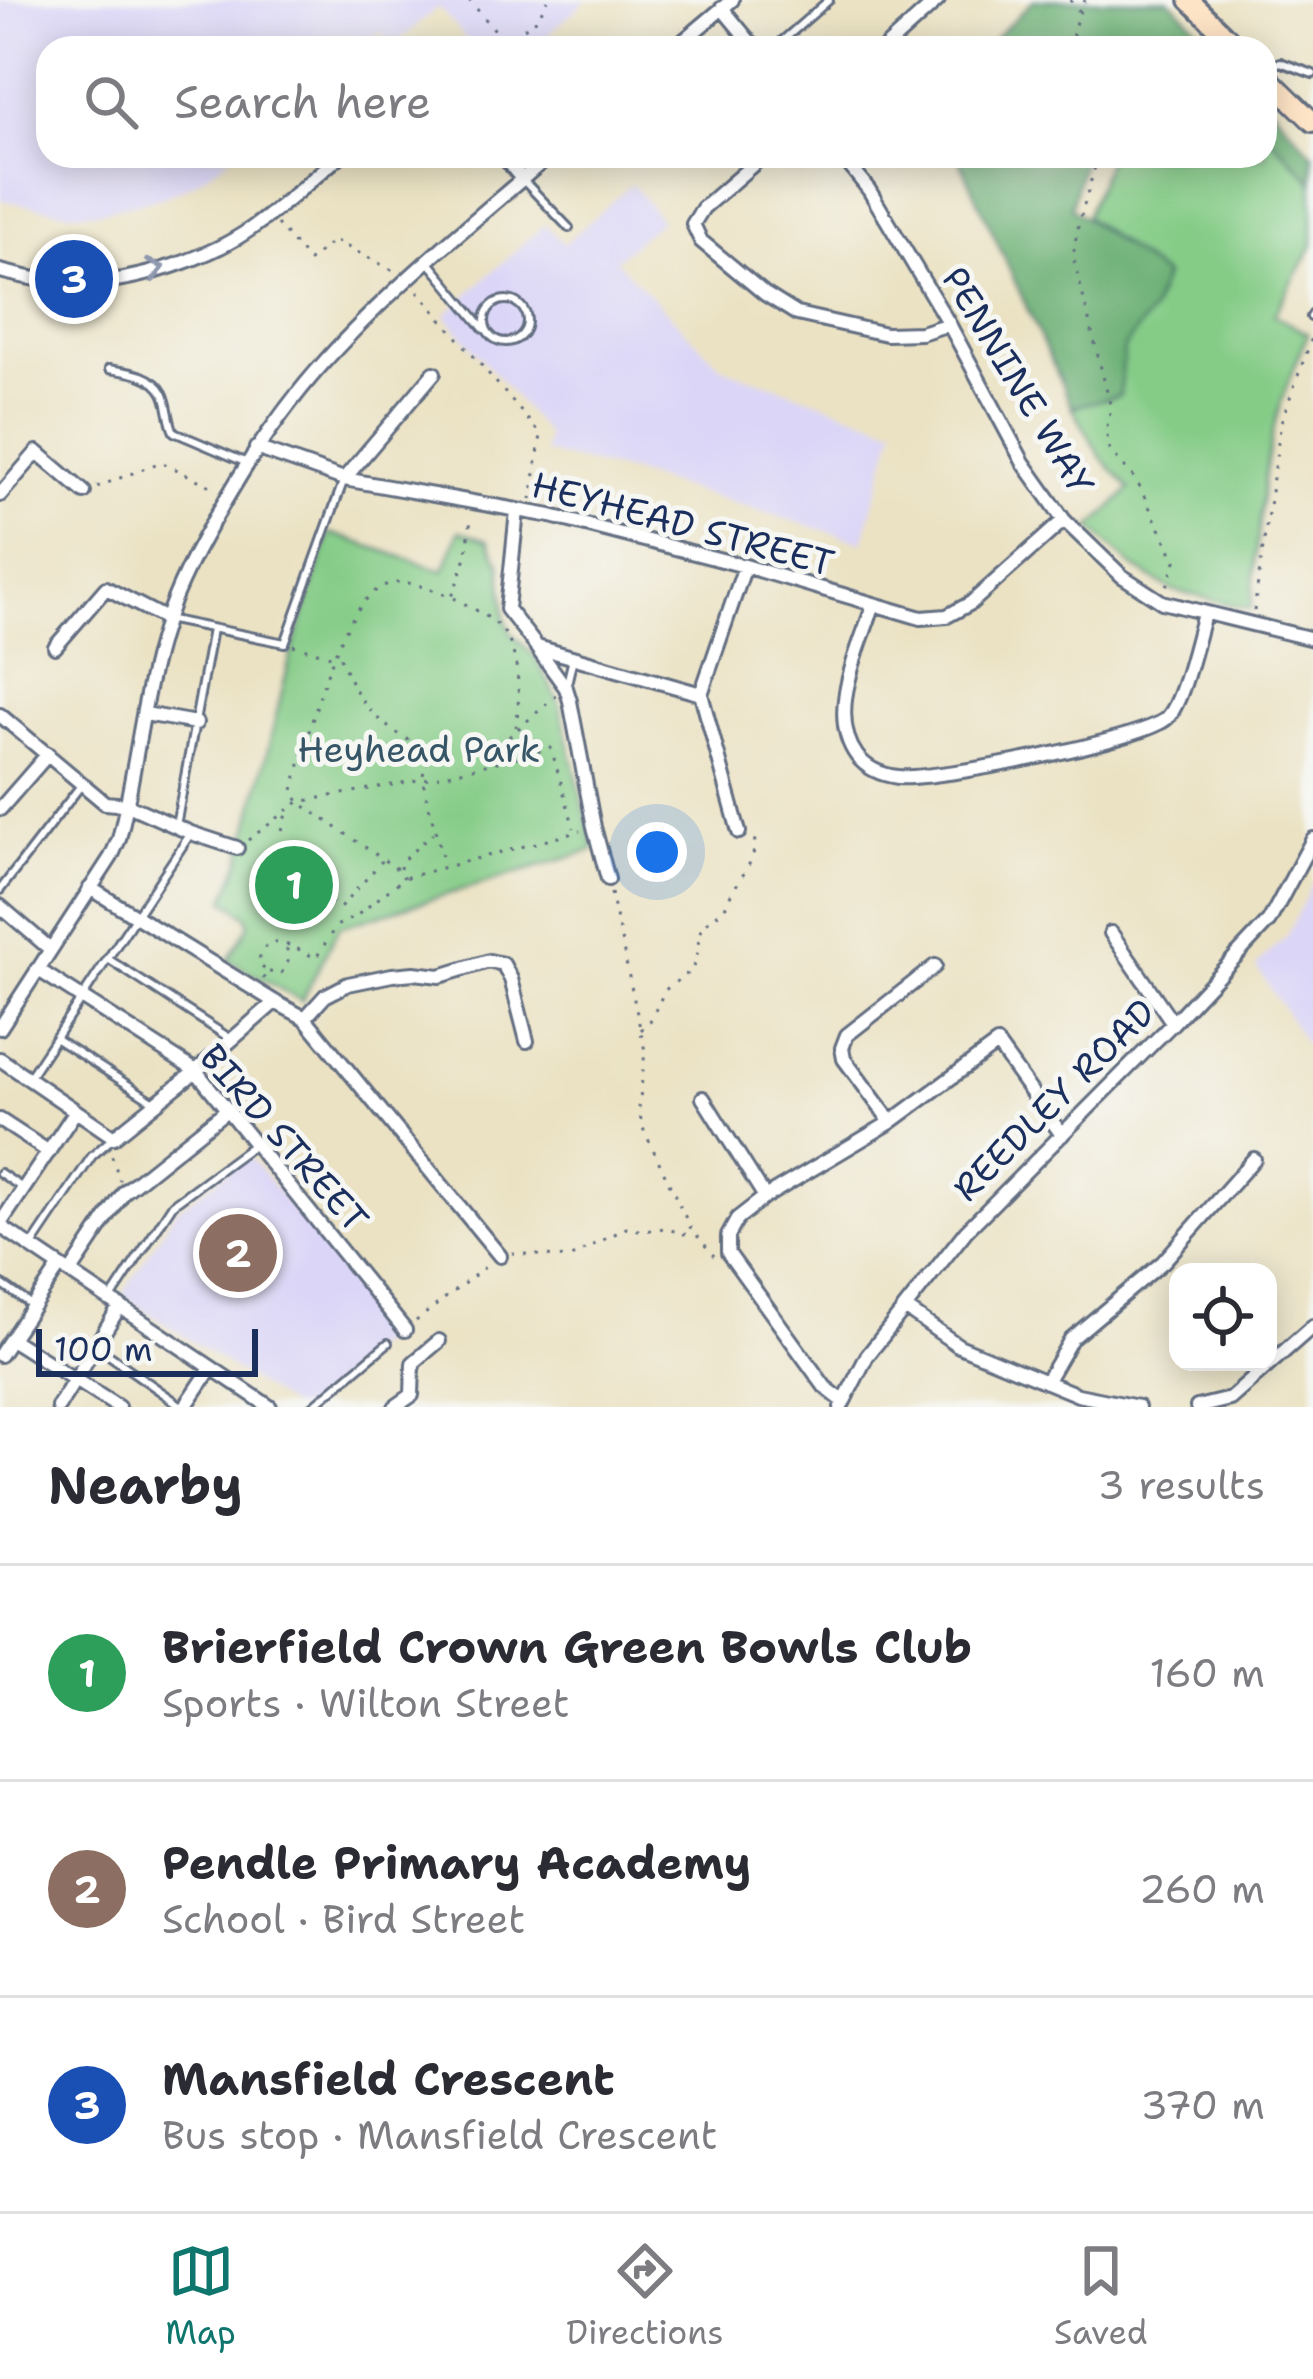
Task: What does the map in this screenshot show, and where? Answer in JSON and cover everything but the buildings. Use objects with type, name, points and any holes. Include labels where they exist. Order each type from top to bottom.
[{"type":"street","points":[[898,36],[938,0]]},
{"type":"street","points":[[1189,0],[1226,36]]},
{"type":"street","points":[[689,36],[727,4],[747,36]]},
{"type":"street","points":[[1277,85],[1313,122]]},
{"type":"street","points":[[0,271],[87,283],[202,256],[251,229],[325,168]]},
{"type":"street","points":[[513,168],[522,179]]},
{"type":"street","points":[[1,1023],[111,857],[128,805],[152,668],[166,620],[204,535],[256,448],[325,361],[408,278],[535,168]]},
{"type":"street","points":[[749,168],[703,208],[693,224],[700,241],[766,294],[797,314],[886,334],[921,333],[949,323]]},
{"type":"street","name":"PENNINE WAY","points":[[852,168],[949,323],[1022,462],[1064,520],[1122,576],[1162,602],[1313,639]]},
{"type":"street","points":[[344,479],[434,373]]},
{"type":"street","name":"HEYHEAD STREET","points":[[256,448],[344,479],[551,516],[921,618],[947,616],[971,603],[1064,520]]},
{"type":"street","points":[[0,495],[37,452],[84,491]]},
{"type":"street","points":[[523,512],[507,609],[566,688],[608,880]]},
{"type":"street","points":[[739,832],[701,694],[745,566]]},
{"type":"street","points":[[55,647],[106,588],[166,620]]},
{"type":"street","points":[[873,606],[843,712],[847,735],[867,766],[911,778],[1033,759],[1156,726],[1176,707],[1204,614]]},
{"type":"street","points":[[537,647],[701,694]]},
{"type":"street","points":[[146,714],[196,723]]},
{"type":"street","points":[[0,715],[105,803],[128,805],[237,848]]},
{"type":"street","points":[[0,809],[47,754]]},
{"type":"street","name":"REEDLEY ROAD","points":[[842,1404],[867,1356],[966,1231],[1269,921],[1312,844]]},
{"type":"street","points":[[90,888],[305,1018],[500,1256]]},
{"type":"street","points":[[2,912],[50,948]]},
{"type":"street","points":[[1111,933],[1173,1023]]},
{"type":"street","points":[[305,1018],[325,996],[348,984],[414,973],[440,976],[489,961],[503,964],[511,979],[527,1041]]},
{"type":"street","points":[[891,1121],[844,1059],[842,1048],[847,1035],[935,966]]},
{"type":"street","name":"BIRD STREET","points":[[37,969],[196,1071],[405,1330]]},
{"type":"street","points":[[0,1060],[111,1140],[275,1002]]},
{"type":"street","points":[[842,1404],[728,1253],[728,1236],[738,1218],[891,1121],[997,1044],[1062,1135]]},
{"type":"street","points":[[704,1098],[766,1197]]},
{"type":"street","points":[[0,1355],[124,1192],[228,1109]]},
{"type":"street","points":[[75,1112],[0,1225],[270,1407]]},
{"type":"street","points":[[0,1120],[49,1152]]},
{"type":"street","points":[[1046,1382],[1071,1339],[1163,1262],[1254,1159]]},
{"type":"street","points":[[58,1407],[96,1346],[115,1303]]},
{"type":"street","points":[[905,1308],[959,1346],[1078,1395],[1138,1407]]},
{"type":"street","points":[[1197,1407],[1233,1403],[1313,1326]]},
{"type":"street","points":[[10,1339],[118,1407]]},
{"type":"street","points":[[395,1407],[412,1395],[413,1363],[439,1341]]},
{"type":"street","points":[[184,1407],[211,1368]]},
{"type":"lane","points":[[788,36],[829,0]]},
{"type":"lane","points":[[1277,64],[1313,74]]},
{"type":"lane","points":[[522,179],[569,228]]},
{"type":"lane","points":[[428,261],[487,332],[496,340],[519,338],[527,316],[510,300],[498,301],[488,308],[487,332]]},
{"type":"lane","points":[[109,369],[144,376],[163,392],[173,432],[247,463]]},
{"type":"lane","points":[[166,620],[285,643],[344,479]]},
{"type":"lane","points":[[176,826],[212,629]]},
{"type":"lane","points":[[566,688],[573,658]]},
{"type":"lane","points":[[0,890],[82,784]]},
{"type":"lane","points":[[28,1079],[191,833]]},
{"type":"lane","points":[[108,959],[233,1040]]},
{"type":"lane","points":[[56,1038],[156,1103]]},
{"type":"lane","points":[[31,1247],[92,1156],[111,1140]]},
{"type":"lane","points":[[115,1303],[173,1204],[256,1143]]},
{"type":"lane","points":[[0,1173],[24,1189]]},
{"type":"lane","points":[[0,1283],[33,1306]]},
{"type":"lane","points":[[312,1407],[388,1343]]},
{"type":"lane","points":[[96,1346],[184,1407]]},
{"type":"path","points":[[469,0],[500,36]]},
{"type":"path","points":[[524,28],[536,20],[548,0]]},
{"type":"path","points":[[1070,0],[1080,12]]},
{"type":"path","points":[[1073,36],[1085,0]]},
{"type":"path","points":[[1095,168],[1073,256],[1111,408],[1106,431],[1110,450],[1136,480],[1175,561],[1162,602]]},
{"type":"path","points":[[269,214],[309,261],[334,241],[408,278],[542,435],[523,512]]},
{"type":"path","points":[[1252,625],[1281,422],[1313,335]]},
{"type":"path","points":[[84,491],[161,461],[228,494]]},
{"type":"path","points":[[452,597],[466,554],[474,502]]},
{"type":"path","points":[[404,878],[299,802],[293,790],[334,656],[357,607],[370,593],[391,583],[410,583],[476,610],[507,637],[517,684],[516,729]]},
{"type":"path","points":[[285,643],[341,659],[363,704],[382,724],[430,751],[422,778],[445,868]]},
{"type":"path","points":[[501,761],[497,747],[566,688]]},
{"type":"path","points":[[237,848],[299,802],[551,748],[576,832]]},
{"type":"path","points":[[282,830],[288,809]]},
{"type":"path","points":[[286,944],[287,967],[281,973],[267,972],[259,964],[264,946],[286,944],[316,958],[336,926],[404,878],[594,827]]},
{"type":"path","points":[[400,871],[401,862],[435,830]]},
{"type":"path","points":[[640,1031],[665,990],[692,970],[700,933],[720,914],[743,878],[756,844],[754,831],[739,832]]},
{"type":"path","points":[[330,902],[340,908],[383,860]]},
{"type":"path","points":[[608,880],[645,1051],[639,1108],[642,1126],[692,1229],[716,1259],[728,1253]]},
{"type":"path","points":[[256,991],[267,972]]},
{"type":"path","points":[[111,1140],[124,1192]]},
{"type":"path","points":[[405,1330],[503,1252],[569,1258],[626,1228],[664,1228],[684,1234],[692,1229]]},
{"type":"shaded area","points":[[0,0],[587,0],[546,36],[463,36],[438,7],[405,36],[384,36],[380,31],[374,36],[36,36],[36,168],[215,168],[160,198],[98,212],[68,212],[0,200]]},
{"type":"shaded area","points":[[632,184],[661,220],[615,260],[722,367],[896,425],[863,542],[633,473],[544,453],[547,435],[445,315],[545,224],[564,244]]},
{"type":"shaded area","points":[[1313,882],[1313,1056],[1256,966],[1286,937]]},
{"type":"shaded area","points":[[249,1156],[392,1332],[307,1407],[291,1407],[122,1295],[176,1210]]},
{"type":"green space","points":[[1034,0],[1170,0],[1206,36],[997,36]]},
{"type":"green space","points":[[1277,114],[1313,154],[1313,182],[1277,144]]},
{"type":"green space","points":[[1277,144],[1313,182],[1313,245],[1274,315],[1308,334],[1273,431],[1251,609],[1171,590],[1132,566],[1091,528],[1130,489],[1101,457],[1072,407],[1120,395],[1124,347],[1152,311],[1164,276],[1086,217],[1104,168],[1277,168]]},
{"type":"green space","points":[[963,168],[1081,168],[1071,208],[1164,276],[1152,311],[1124,347],[1120,395],[1072,407]]},
{"type":"green space","name":"Heyhead Park","points":[[459,531],[488,540],[501,565],[505,618],[511,633],[535,657],[559,702],[594,850],[339,927],[302,1001],[228,960],[249,925],[247,916],[225,900],[241,860],[290,659],[330,533],[444,571]]},
{"type":"place","name":"Mansfield Crescent","points":[[74,279]]},
{"type":"place","name":"Brierfield Crown Green Bowls Club","points":[[294,885]]},
{"type":"place","name":"Pendle Primary Academy","points":[[238,1253]]}]
